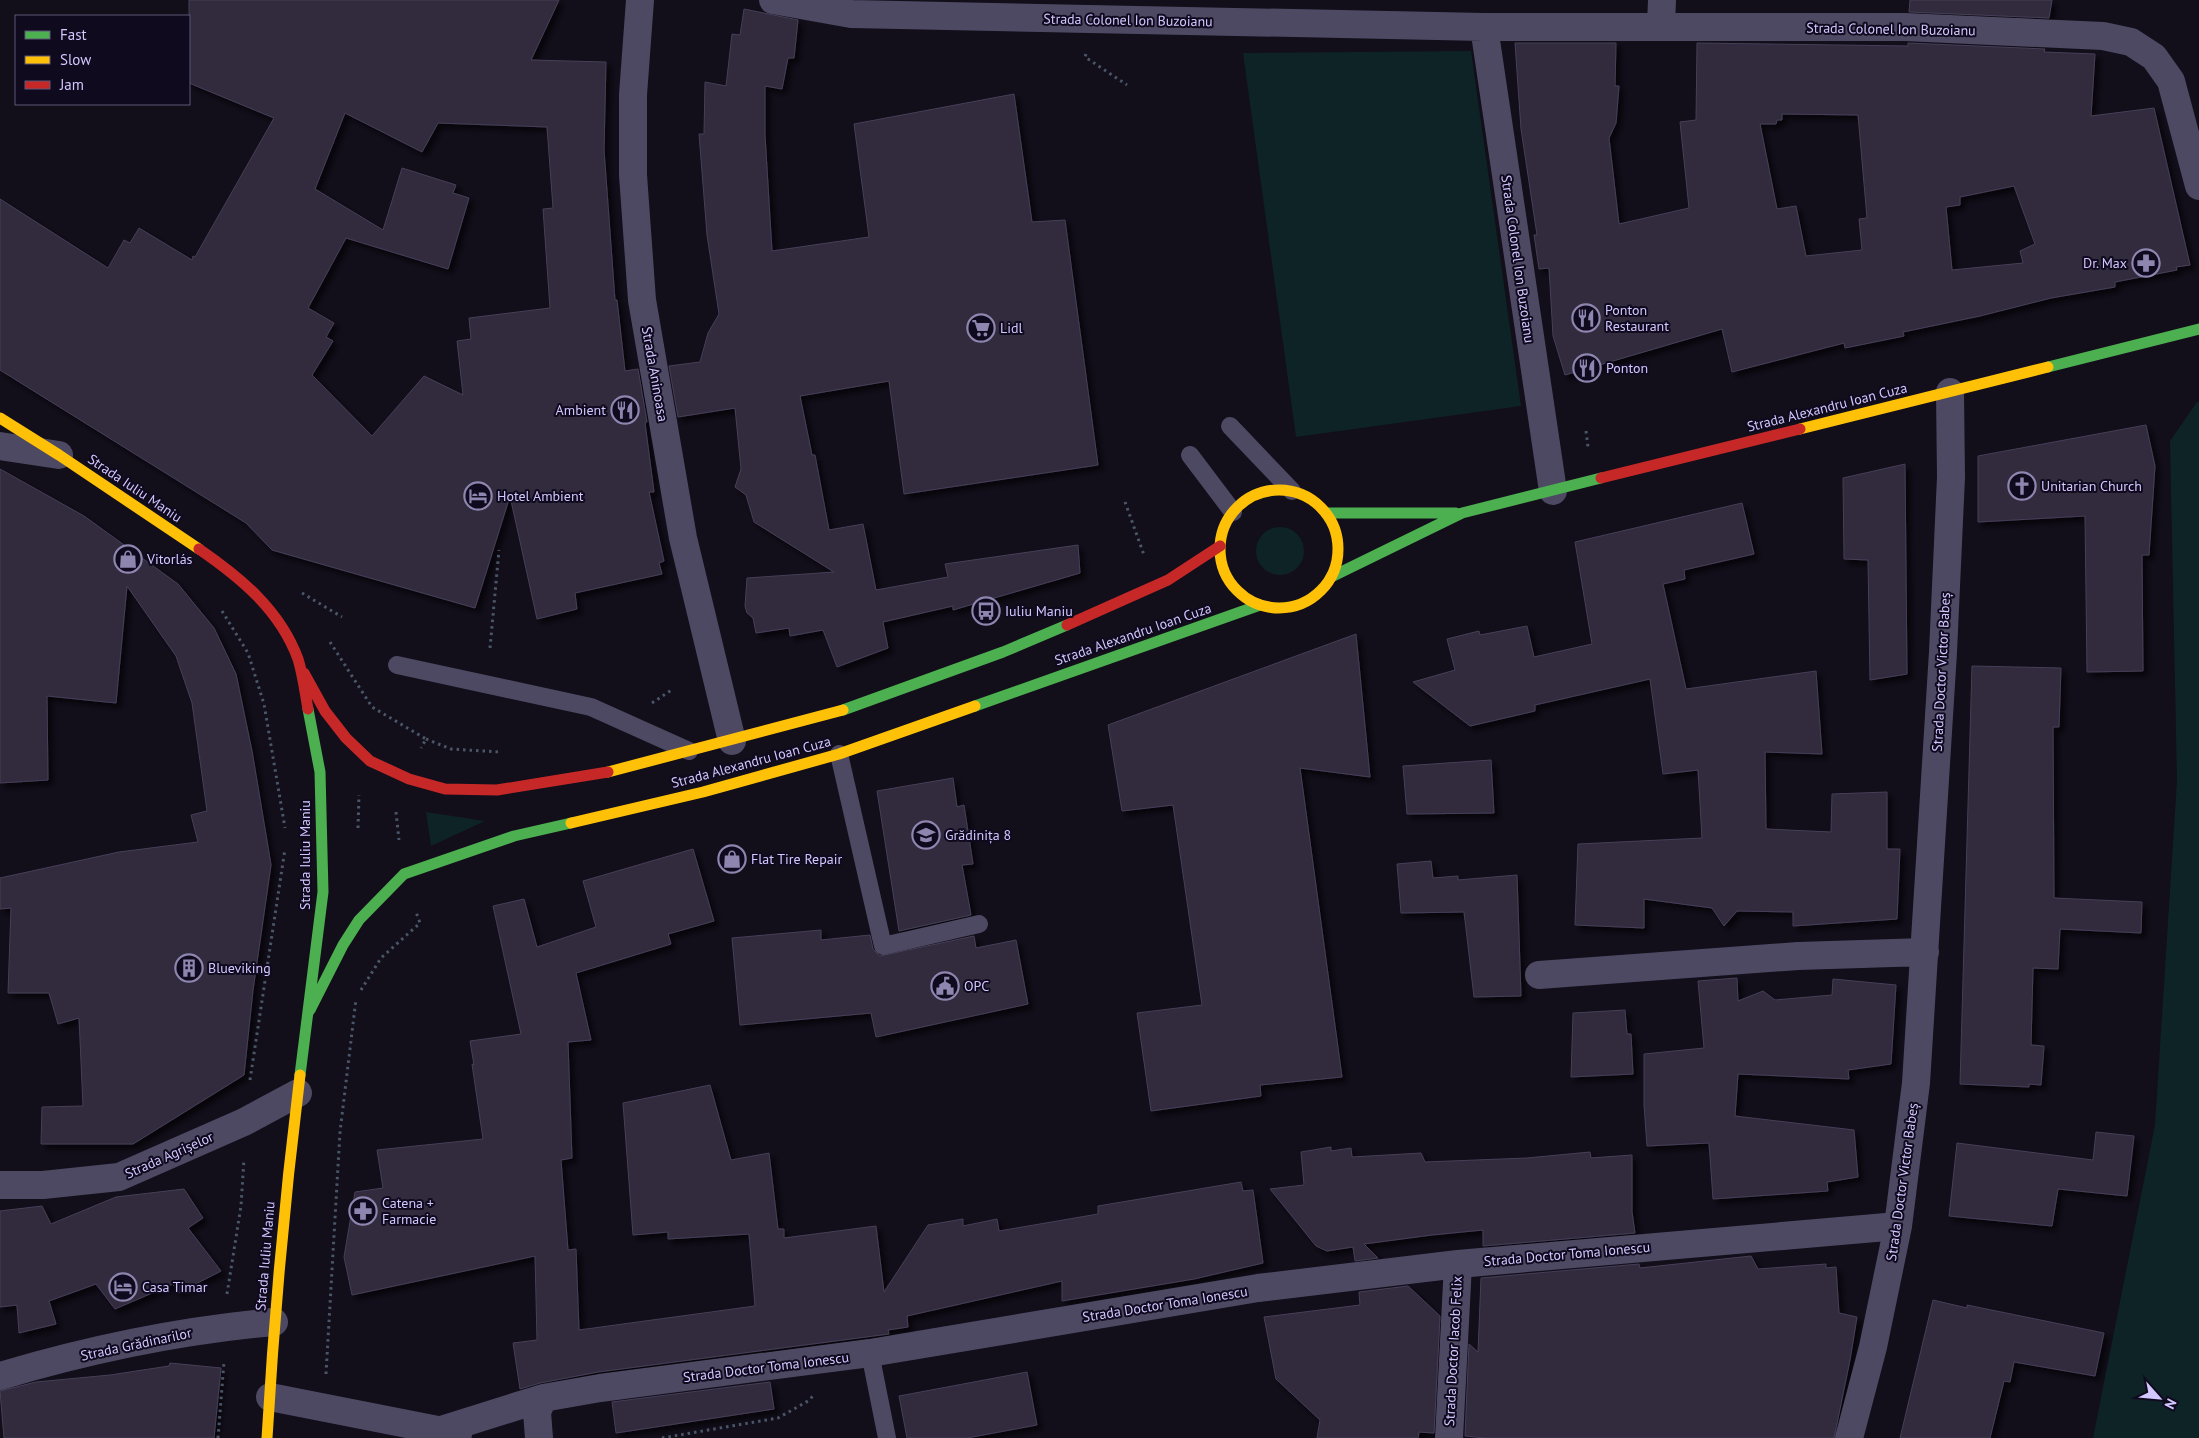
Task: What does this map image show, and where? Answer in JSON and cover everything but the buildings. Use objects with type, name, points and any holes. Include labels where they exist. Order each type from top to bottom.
[{"type":"street","name":"Strada Aninoasa","points":[[640,0],[633,95],[633,175],[642,300],[683,538],[732,741]]},
{"type":"street","name":"Strada Colonel Ion Buzoianu","points":[[773,0],[851,14],[1112,13],[1484,27],[1661,13],[2103,36],[2132,42],[2154,56],[2171,81],[2199,186]]},
{"type":"street","name":"Strada Colonel Ion Buzoianu","points":[[1484,27],[1553,491]]},
{"type":"street","name":"Strada Alexandru Ioan Cuza","points":[[1331,577],[1462,513],[2199,329]]},
{"type":"street","name":"Strada Doctor Victor Babeș","points":[[1849,1438],[1872,1347],[1898,1226],[1916,1082],[1943,652],[1951,477],[1950,392]]},
{"type":"street","name":"Strada Iuliu Maniu","points":[[0,418],[59,455],[227,568],[248,585],[268,607],[283,630],[298,660],[311,721],[320,781],[324,892],[288,1173],[274,1322],[267,1438]]},
{"type":"street","points":[[0,446],[59,455]]},
{"type":"street","points":[[1232,512],[1245,501],[1259,494],[1276,490],[1292,491]]},
{"type":"street","name":"Strada Alexandru Ioan Cuza","points":[[1232,512],[1224,528],[1220,546],[1221,561],[1226,576],[1234,588],[1246,598],[1260,605],[1276,608],[1308,601],[1321,591],[1331,577],[1337,561],[1338,544],[1334,528],[1326,513],[1304,496],[1292,491]]},
{"type":"street","name":"Strada Alexandru Ioan Cuza","points":[[1326,513],[1462,513]]},
{"type":"street","name":"Strada Alexandru Ioan Cuza","points":[[298,660],[325,712],[351,743],[370,761],[409,779],[445,789],[506,788],[612,771],[732,741],[867,703],[1003,652],[1138,595],[1168,580],[1220,546]]},
{"type":"street","name":"Strada Alexandru Ioan Cuza","points":[[309,1012],[343,945],[359,920],[404,874],[514,836],[703,792],[839,754],[1260,605]]},
{"type":"street","points":[[1538,975],[1798,956],[1925,952]]},
{"type":"street","name":"Strada Agrișelor","points":[[0,1185],[43,1186],[119,1177],[244,1122],[298,1094]]},
{"type":"street","name":"Strada Doctor Toma Ionescu","points":[[441,1430],[543,1398],[600,1388],[862,1354],[1249,1290],[1458,1264],[1898,1226]]},
{"type":"street","name":"Strada Doctor Iacob Felix","points":[[1449,1438],[1458,1264]]},
{"type":"street","name":"Strada Grădinarilor","points":[[0,1376],[101,1351],[222,1326],[274,1322]]},
{"type":"street","points":[[270,1397],[477,1438]]},
{"type":"street","points":[[539,1438],[538,1412],[543,1398]]},
{"type":"lane","points":[[1230,426],[1292,491]]},
{"type":"lane","points":[[1190,455],[1232,512]]},
{"type":"lane","points":[[398,665],[591,707],[689,751]]},
{"type":"lane","points":[[839,754],[883,946],[979,924]]},
{"type":"lane","points":[[862,1354],[887,1438]]},
{"type":"path","points":[[1112,13],[1085,57],[1127,84]]},
{"type":"path","points":[[1125,502],[1146,560]]},
{"type":"path","points":[[490,648],[499,550]]},
{"type":"path","points":[[218,603],[248,653],[264,704],[285,830]]},
{"type":"path","points":[[625,722],[673,689]]},
{"type":"path","points":[[426,739],[452,749],[503,752]]},
{"type":"path","points":[[351,743],[359,789],[358,837]]},
{"type":"path","points":[[218,1438],[224,1373],[222,1326],[241,1206],[244,1122],[287,839]]},
{"type":"path","points":[[662,1438],[778,1418],[808,1401],[862,1354]]},
{"type":"green space","points":[[1471,51],[1521,406],[1296,437],[1243,53]]},
{"type":"green space","points":[[2197,402],[2199,402],[2199,1438],[2093,1438],[2155,1125],[2177,781],[2170,441]]},
{"type":"green space","points":[[1275,527],[1285,527],[1297,534],[1304,546],[1304,556],[1297,568],[1285,575],[1275,575],[1267,571],[1260,564],[1256,556],[1256,546],[1260,538],[1267,531]]},
{"type":"green space","points":[[426,812],[485,821],[431,846]]},
{"type":"traffic: fast","points":[[2048,367],[2199,329]]},
{"type":"traffic: fast","points":[[1331,577],[1462,513],[1601,478]]},
{"type":"traffic: fast","points":[[1326,513],[1456,513]]},
{"type":"traffic: fast","points":[[975,706],[1260,605]]},
{"type":"traffic: fast","points":[[843,710],[1003,652],[1067,625]]},
{"type":"traffic: fast","points":[[300,1075],[323,892],[320,772],[308,709]]},
{"type":"traffic: fast","points":[[310,1010],[343,945],[359,920],[404,874],[514,836],[571,823]]},
{"type":"traffic: slow","points":[[1800,429],[2048,367]]},
{"type":"traffic: slow","points":[[0,418],[59,455],[199,549]]},
{"type":"traffic: slow","points":[[1279,490],[1290,491],[1312,500],[1328,516],[1337,538],[1338,549],[1337,560],[1328,582],[1312,598],[1290,607],[1279,608],[1268,607],[1246,598],[1230,582],[1221,560],[1220,549],[1221,538],[1230,516],[1246,500],[1268,491],[1279,490]]},
{"type":"traffic: slow","points":[[571,823],[703,792],[839,754],[975,706]]},
{"type":"traffic: slow","points":[[608,772],[843,710]]},
{"type":"traffic: slow","points":[[267,1438],[280,1256],[300,1075]]},
{"type":"traffic: jam","points":[[1601,478],[1800,429]]},
{"type":"traffic: jam","points":[[1067,625],[1168,580],[1220,546]]},
{"type":"traffic: jam","points":[[199,549],[258,596],[281,625],[298,659],[308,709]]},
{"type":"traffic: jam","points":[[304,673],[325,711],[346,738],[370,761],[409,779],[445,789],[497,790],[608,772]]},
{"type":"place","name":"Dr. Max","points":[[2146,263]]},
{"type":"place","name":"Ponton Restaurant","points":[[1586,318]]},
{"type":"place","name":"Lidl","points":[[981,328]]},
{"type":"place","name":"Ponton","points":[[1587,368]]},
{"type":"place","name":"Ambient","points":[[625,410]]},
{"type":"place","name":"Unitarian Church","points":[[2022,486]]},
{"type":"place","name":"Hotel Ambient","points":[[478,496]]},
{"type":"place","name":"Vitorlás","points":[[128,559]]},
{"type":"place","name":"Iuliu Maniu","points":[[986,611]]},
{"type":"place","name":"Grădinița 8","points":[[926,835]]},
{"type":"place","name":"Flat Tire Repair","points":[[732,859]]},
{"type":"place","name":"Blueviking","points":[[189,968]]},
{"type":"place","name":"OPC","points":[[945,986]]},
{"type":"place","name":"Catena + Farmacie","points":[[363,1211]]},
{"type":"place","name":"Casa Timar","points":[[123,1287]]}]
